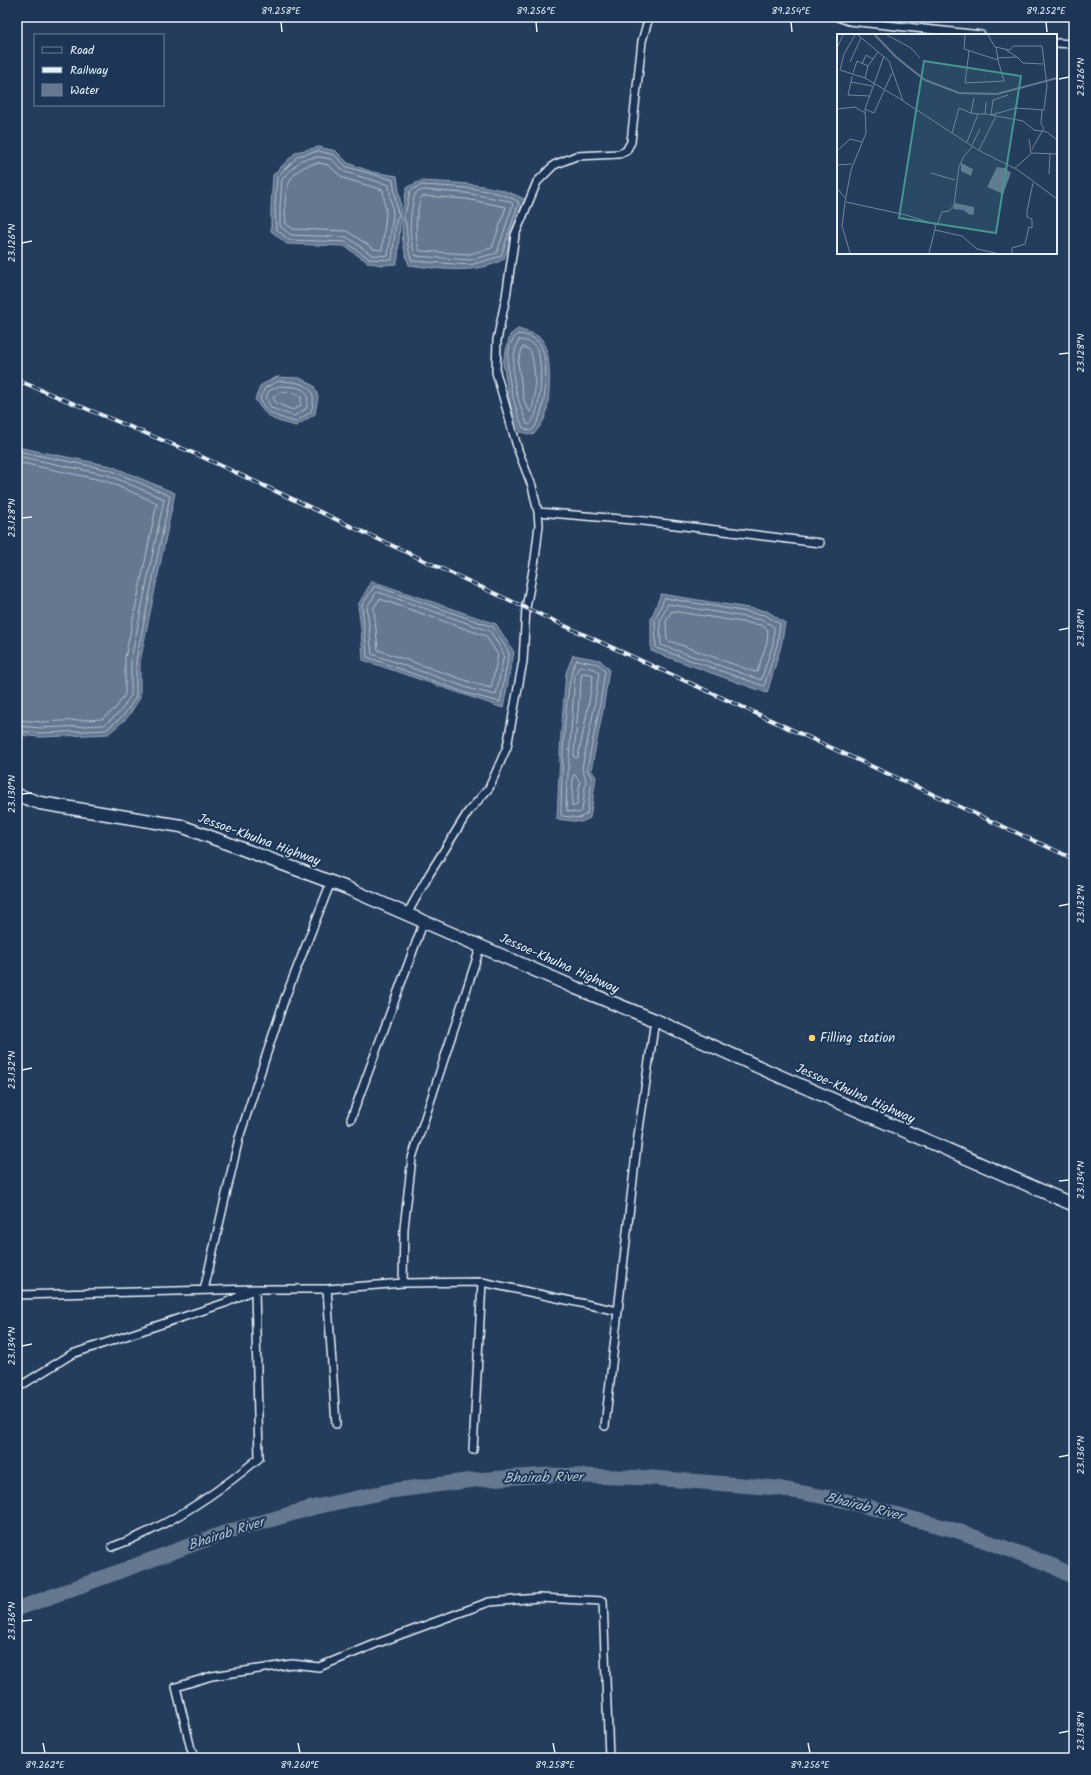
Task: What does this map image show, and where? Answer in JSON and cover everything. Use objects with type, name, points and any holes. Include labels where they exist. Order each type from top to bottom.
[{"type":"highway","name":"Jessoe-Khulna Highway","points":[[17,795],[40,803],[181,826],[332,882],[481,945],[576,988],[655,1020],[1074,1205]]},
{"type":"street","points":[[407,914],[430,873],[468,812],[490,788],[507,747],[523,661],[526,608],[535,559],[539,525],[538,512],[532,486],[518,450],[496,372],[497,340],[506,297],[515,235],[537,182],[554,165],[576,156],[619,154],[626,151],[631,142],[642,41],[649,17]]},
{"type":"street","points":[[838,17],[848,21],[972,34]]},
{"type":"street","points":[[1057,43],[1074,44]]},
{"type":"street","points":[[538,512],[644,521],[820,543]]},
{"type":"street","points":[[204,1290],[239,1138],[285,998],[332,882]]},
{"type":"street","points":[[351,1119],[424,921]]},
{"type":"street","points":[[403,1283],[404,1228],[412,1158],[481,945]]},
{"type":"street","points":[[605,1426],[638,1136],[655,1020]]},
{"type":"street","points":[[17,1295],[255,1289],[326,1289],[403,1283],[482,1282],[618,1311]]},
{"type":"street","points":[[473,1450],[482,1282]]},
{"type":"street","points":[[17,1388],[72,1354],[225,1303],[255,1289]]},
{"type":"street","points":[[112,1547],[142,1536],[189,1511],[225,1487],[259,1458],[255,1289]]},
{"type":"street","points":[[326,1289],[336,1424]]},
{"type":"street","points":[[196,1758],[192,1749],[176,1687],[212,1676],[292,1664],[319,1667],[378,1643],[489,1602],[539,1598],[604,1601],[609,1758]]},
{"type":"water","points":[[319,147],[336,151],[348,163],[372,172],[397,176],[401,207],[398,258],[396,264],[383,265],[369,263],[344,246],[287,244],[271,231],[273,175],[296,152]]},
{"type":"water","points":[[421,181],[461,183],[488,187],[514,194],[526,200],[504,259],[482,267],[458,270],[409,265],[402,236],[403,207],[407,187]]},
{"type":"water","points":[[518,329],[541,339],[546,347],[548,355],[549,388],[546,414],[541,425],[533,435],[520,432],[510,404],[503,362],[510,335]]},
{"type":"water","points":[[277,377],[300,378],[314,386],[318,397],[315,414],[296,426],[276,420],[268,415],[255,399],[261,385]]},
{"type":"water","points":[[17,447],[111,466],[175,493],[140,661],[140,698],[127,718],[108,734],[42,737],[17,735]]},
{"type":"water","points":[[372,581],[496,624],[514,652],[503,708],[363,660],[358,605]]},
{"type":"water","points":[[661,594],[767,611],[785,623],[781,646],[767,693],[651,651],[651,619]]},
{"type":"water","points":[[573,655],[600,660],[609,669],[603,710],[591,770],[596,777],[590,818],[581,822],[557,819],[561,733],[566,673]]},
{"type":"waterway","name":"Bhairab River","points":[[17,1609],[224,1533],[315,1507],[390,1491],[473,1480],[548,1475],[653,1478],[777,1488],[846,1501],[958,1531],[1049,1564],[1074,1577]]},
{"type":"railway","points":[[17,380],[198,455],[526,608],[1074,859]]},
{"type":"place","name":"Filling station","points":[[812,1038]]}]
